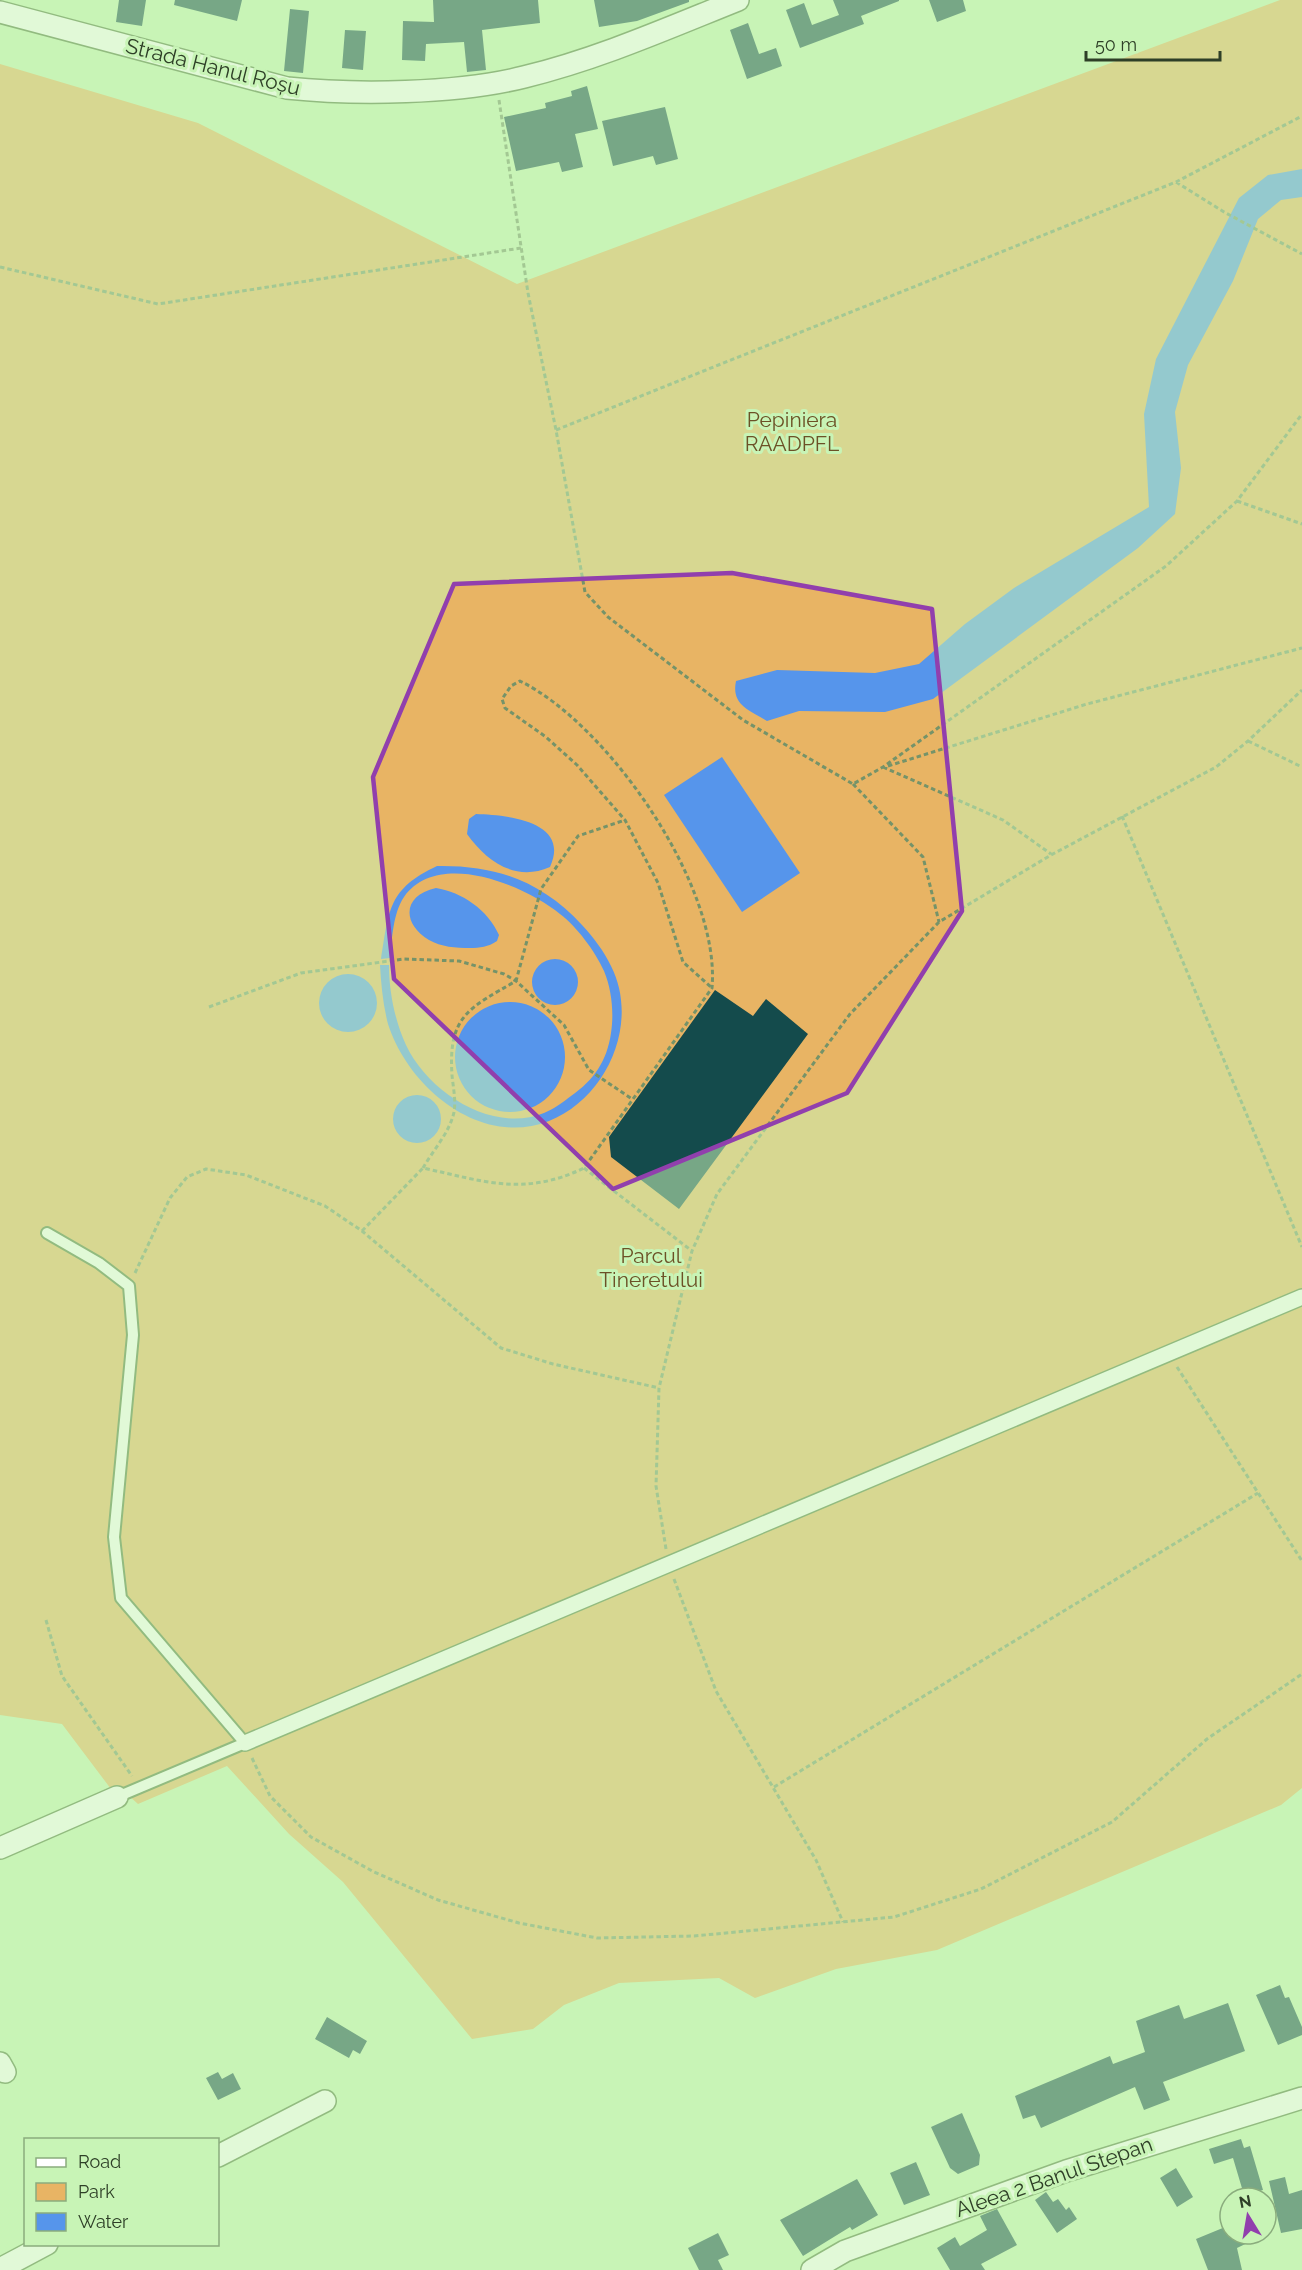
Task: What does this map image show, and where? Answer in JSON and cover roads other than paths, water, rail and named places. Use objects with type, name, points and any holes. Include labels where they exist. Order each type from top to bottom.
[{"type":"street","name":"Strada Hanul Roșu","points":[[0,12],[287,88],[329,92],[445,88],[522,78],[593,57],[738,0]]},
{"type":"street","points":[[245,1743],[668,1562],[1302,1297]]},
{"type":"street","points":[[0,1848],[117,1797]]},
{"type":"street","name":"Aleea 2 Banul Stepan","points":[[812,2270],[845,2251],[1066,2171],[1302,2098]]},
{"type":"street","points":[[219,2155],[324,2101]]},
{"type":"street","points":[[0,2269],[43,2246]]},
{"type":"lane","points":[[47,1233],[99,1263],[129,1286],[133,1335],[114,1537],[121,1598],[245,1743],[117,1797]]},
{"type":"water","points":[[1302,169],[1302,197],[1281,200],[1258,219],[1233,281],[1188,365],[1175,412],[1181,468],[1175,514],[1138,548],[933,699],[885,712],[799,711],[767,721],[743,706],[736,696],[736,681],[777,670],[875,673],[919,664],[965,624],[1014,588],[1149,507],[1144,414],[1156,359],[1239,198],[1268,175]]},
{"type":"water","points":[[722,757],[800,873],[742,912],[664,795]]},
{"type":"water","points":[[476,814],[519,819],[544,830],[552,839],[554,852],[550,867],[537,871],[514,871],[493,861],[467,834],[469,819]]},
{"type":"water","points":[[437,866],[458,866],[498,873],[534,887],[550,897],[582,925],[598,944],[611,966],[619,988],[622,1011],[613,1056],[602,1077],[587,1095],[570,1110],[549,1121],[523,1127],[498,1126],[473,1119],[450,1106],[430,1089],[412,1070],[388,1024],[382,994],[380,965],[389,965],[393,1006],[402,1036],[416,1062],[446,1093],[483,1113],[504,1118],[524,1118],[548,1111],[579,1090],[598,1069],[609,1043],[612,1026],[611,994],[604,971],[596,955],[579,932],[544,903],[504,883],[459,874],[438,875],[419,883],[404,897],[395,918],[390,958],[381,959],[389,914],[400,893],[409,883]]},
{"type":"water","points":[[436,888],[464,898],[481,910],[499,935],[497,941],[481,947],[444,946],[429,940],[420,933],[410,918],[412,903],[425,892]]},
{"type":"water","points":[[555,959],[571,966],[578,982],[571,998],[555,1005],[539,998],[532,982],[539,966]]},
{"type":"water","points":[[342,974],[354,974],[369,982],[377,997],[377,1009],[369,1024],[354,1032],[342,1032],[327,1024],[319,1009],[319,997],[327,982]]},
{"type":"water","points":[[510,1002],[531,1006],[549,1018],[561,1036],[565,1057],[561,1078],[549,1096],[531,1108],[510,1112],[489,1108],[471,1096],[459,1078],[455,1057],[459,1036],[471,1018],[489,1006]]},
{"type":"water","points":[[412,1095],[422,1095],[434,1102],[441,1114],[441,1124],[434,1136],[422,1143],[412,1143],[397,1132],[393,1124],[393,1114],[404,1099]]},
{"type":"park label","name":"Pepiniera RAADPFL","points":[[792,432]]},
{"type":"park label","name":"Parcul Tineretului","points":[[651,1268]]}]
